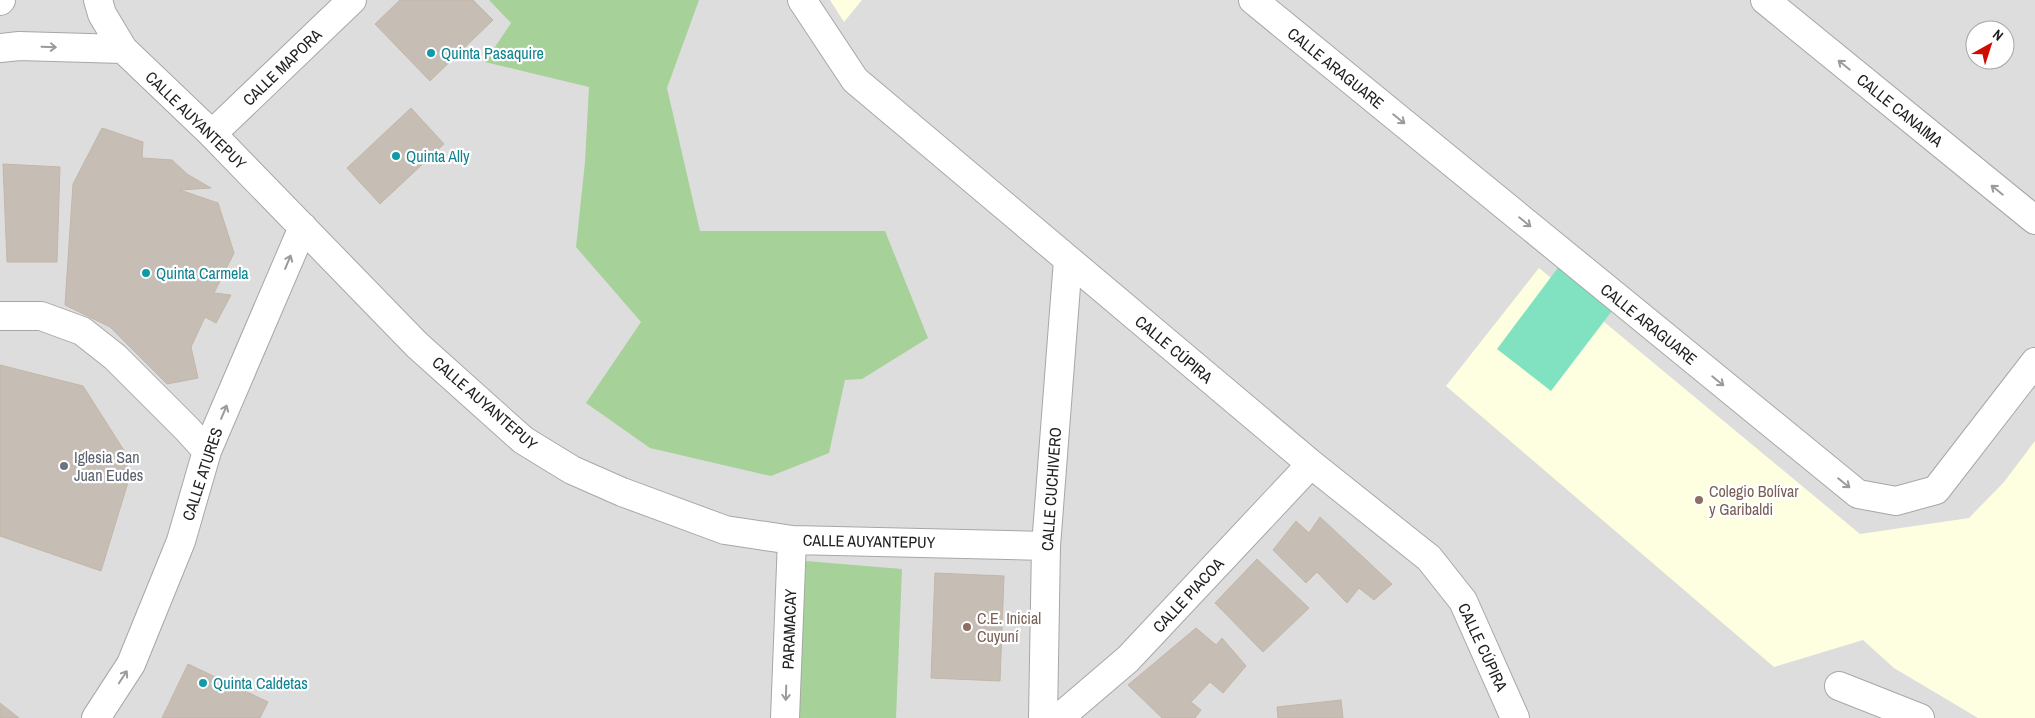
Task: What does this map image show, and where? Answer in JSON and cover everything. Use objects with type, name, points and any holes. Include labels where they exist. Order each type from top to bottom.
[{"type":"street","name":"CALLE AUYANTEPUY","points":[[98,0],[102,14],[123,49],[212,134],[417,345],[522,440],[572,470],[671,511],[725,530],[792,540],[1046,546]]},
{"type":"street","name":"CALLE MAPORA","points":[[212,134],[352,0]]},
{"type":"street","name":"CALLE CÚPIRA","points":[[802,0],[855,80],[1311,464],[1429,558],[1463,601],[1515,718]]},
{"type":"street","name":"CALLE ARAGUARE","points":[[1253,0],[1858,494],[1896,501],[1936,490],[2035,362]]},
{"type":"street","name":"CALLE CANAIMA","points":[[1765,0],[2035,220]]},
{"type":"street","points":[[0,48],[19,46],[123,49]]},
{"type":"street","name":"CALLE ATURES","points":[[96,718],[132,664],[180,541],[207,451],[303,227]]},
{"type":"street","name":"CALLE CUCHIVERO","points":[[1043,718],[1046,546],[1068,260]]},
{"type":"street","points":[[0,316],[41,316],[82,331],[116,357],[207,451]]},
{"type":"street","name":"CALLE PIACOA","points":[[1059,718],[1128,659],[1311,464]]},
{"type":"street","name":"PARAMACAY","points":[[785,718],[792,540]]},
{"type":"street","points":[[1839,686],[1920,718]]},
{"type":"shaded area","points":[[0,0],[2035,0],[2035,718],[0,718]]},
{"type":"shaded area","points":[[830,0],[862,0],[844,22]]},
{"type":"shaded area","name":"Colegio Bolívar y Garibaldi","points":[[1539,268],[1860,534],[1969,518],[2004,482],[2035,441],[2035,718],[1978,718],[1894,668],[1863,640],[1774,667],[1446,386]]},
{"type":"green space","points":[[489,0],[699,0],[667,88],[700,231],[885,231],[928,338],[862,379],[845,380],[829,453],[771,476],[650,448],[586,403],[641,322],[576,247],[585,162],[589,87],[485,62],[511,23]]},
{"type":"green space","points":[[1563,261],[1618,303],[1551,391],[1497,349]]},
{"type":"green space","points":[[806,561],[902,569],[896,718],[793,718]]},
{"type":"building","name":"Quinta Pasaquire","points":[[400,0],[473,0],[493,20],[430,81],[375,24]]},
{"type":"building","name":"Quinta Ally","points":[[411,108],[444,144],[380,204],[347,168]]},
{"type":"building","name":"Quinta Carmela","points":[[102,128],[143,142],[142,158],[172,160],[187,174],[211,188],[180,190],[218,203],[234,253],[214,293],[231,295],[216,323],[205,317],[191,347],[198,378],[167,384],[110,327],[65,305],[73,184]]},
{"type":"building","points":[[3,164],[60,167],[57,262],[7,262]]},
{"type":"building","name":"Iglesia San Juan Eudes","points":[[0,365],[83,386],[125,452],[129,479],[101,571],[0,536]]},
{"type":"building","points":[[1320,517],[1392,584],[1374,600],[1359,588],[1347,603],[1317,572],[1306,583],[1273,550],[1296,521],[1309,533]]},
{"type":"building","points":[[1257,559],[1309,608],[1263,652],[1215,603]]},
{"type":"building","name":"C.E. Inicial Cuyuní","points":[[935,573],[1004,576],[1000,681],[931,678]]},
{"type":"building","points":[[1196,628],[1216,645],[1222,638],[1246,666],[1223,693],[1210,682],[1191,702],[1201,710],[1195,718],[1162,718],[1128,685]]},
{"type":"building","name":"Quinta Caldetas","points":[[188,664],[268,702],[260,718],[162,718]]},
{"type":"building","points":[[1341,700],[1343,718],[1278,718],[1277,707]]},
{"type":"building","points":[[0,703],[19,718],[0,718]]},
{"type":"place","name":"Quinta Pasaquire","points":[[431,53]]},
{"type":"place","name":"Quinta Ally","points":[[396,156]]},
{"type":"place","name":"Quinta Carmela","points":[[146,273]]},
{"type":"place","name":"Iglesia San Juan Eudes","points":[[64,466]]},
{"type":"place","name":"Colegio Bolívar y Garibaldi","points":[[1699,500]]},
{"type":"place","name":"C.E. Inicial Cuyuní","points":[[967,627]]},
{"type":"place","name":"Quinta Caldetas","points":[[203,683]]}]
